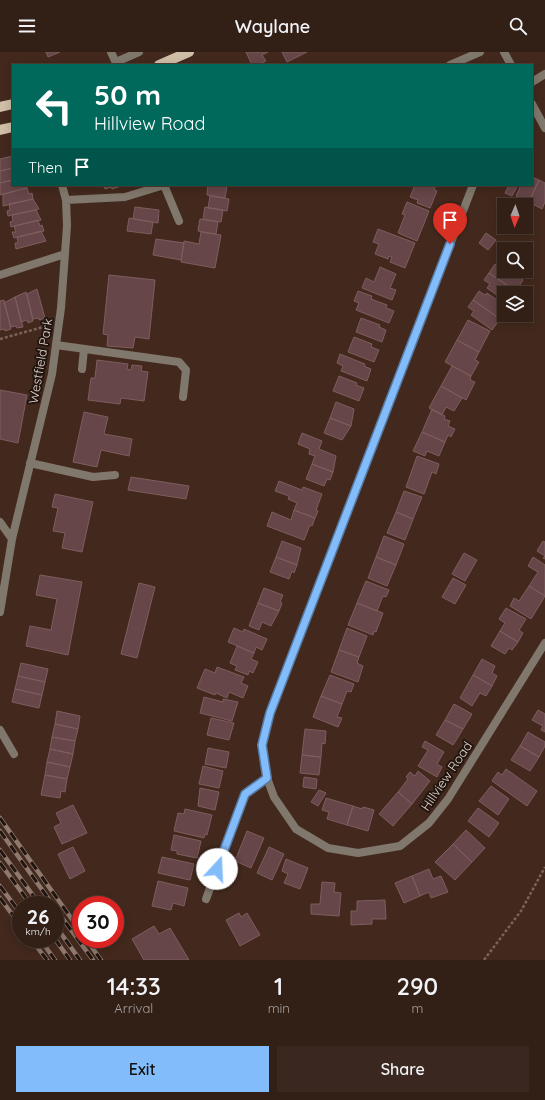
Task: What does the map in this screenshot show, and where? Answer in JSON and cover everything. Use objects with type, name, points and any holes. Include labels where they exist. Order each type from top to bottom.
[{"type":"main road","points":[[161,64],[189,52]]},
{"type":"main road","points":[[0,107],[12,104]]},
{"type":"main road","points":[[0,130],[12,127]]},
{"type":"street","points":[[111,52],[116,64],[139,52]]},
{"type":"street","points":[[452,64],[480,52]]},
{"type":"street","points":[[504,52],[510,64]]},
{"type":"street","points":[[533,81],[545,74]]},
{"type":"street","points":[[533,106],[545,128]]},
{"type":"street","name":"Westfield Park","points":[[0,612],[12,539],[52,374],[61,308],[65,254],[66,200],[62,186]]},
{"type":"street","points":[[66,200],[125,197],[161,186]]},
{"type":"street","points":[[164,186],[179,221]]},
{"type":"street","name":"Hillview Road","points":[[473,186],[270,713],[262,745],[267,778],[274,797],[296,829],[328,848],[358,853],[400,846],[429,823],[448,799],[542,653],[545,643]]},
{"type":"street","points":[[0,275],[65,254]]},
{"type":"street","points":[[56,346],[84,348],[179,362],[186,370],[183,397]]},
{"type":"street","points":[[82,369],[84,348]]},
{"type":"street","points":[[30,463],[93,477],[115,475]]},
{"type":"street","points":[[0,522],[12,539]]},
{"type":"street","points":[[0,730],[14,754]]},
{"type":"street","points":[[206,899],[245,794],[267,778]]},
{"type":"path","points":[[0,339],[43,327]]},
{"type":"path","points":[[484,960],[521,911],[545,867]]},
{"type":"building","points":[[46,52],[60,52],[48,57]]},
{"type":"building","points":[[246,52],[268,52],[262,55],[266,61],[259,64],[252,64]]},
{"type":"building","points":[[282,52],[307,52],[287,62]]},
{"type":"building","points":[[12,156],[12,168],[0,171],[0,159]]},
{"type":"building","points":[[12,168],[12,180],[0,183],[0,171]]},
{"type":"building","points":[[533,177],[539,180],[531,198],[520,198],[516,196],[521,186],[533,186]]},
{"type":"building","points":[[12,180],[12,186],[27,186],[27,188],[0,195],[0,183]]},
{"type":"building","points":[[539,180],[545,183],[545,202],[542,209],[533,204],[533,198],[531,198]]},
{"type":"building","points":[[104,186],[121,186],[112,189],[111,187],[105,189]]},
{"type":"building","points":[[208,186],[227,186],[225,198],[207,195]]},
{"type":"building","points":[[415,186],[436,186],[434,190],[437,191],[430,208],[417,203],[418,200],[410,197]]},
{"type":"building","points":[[506,186],[517,186],[512,196],[505,193],[508,187]]},
{"type":"building","points":[[27,188],[29,194],[32,193],[33,199],[3,206],[3,194]]},
{"type":"building","points":[[210,196],[229,199],[227,211],[208,208]]},
{"type":"building","points":[[33,199],[39,209],[8,216],[7,211],[10,210],[9,204]]},
{"type":"building","points":[[407,202],[429,211],[417,241],[398,233],[405,215],[402,214]]},
{"type":"building","points":[[135,207],[159,210],[158,223],[133,219]]},
{"type":"building","points":[[205,207],[223,210],[221,222],[203,219]]},
{"type":"building","points":[[36,210],[41,220],[11,227],[10,222],[13,221],[12,215]]},
{"type":"building","points":[[129,218],[153,222],[151,234],[127,231]]},
{"type":"building","points":[[200,219],[218,222],[216,234],[198,231]]},
{"type":"building","points":[[38,220],[44,231],[14,238],[12,232],[16,232],[14,226]]},
{"type":"building","points":[[378,229],[415,243],[405,268],[390,262],[392,257],[389,256],[388,259],[375,254],[379,244],[373,242]]},
{"type":"building","points":[[41,231],[46,241],[16,249],[15,243],[18,243],[17,237]]},
{"type":"building","points":[[201,232],[221,235],[215,268],[181,262],[184,241],[199,244]]},
{"type":"building","points":[[486,233],[496,240],[488,250],[479,243]]},
{"type":"building","points":[[156,239],[184,243],[181,260],[153,255]]},
{"type":"building","points":[[495,264],[497,265],[497,278],[520,278],[523,280],[519,286],[508,286],[489,273]]},
{"type":"building","points":[[380,267],[396,274],[390,288],[396,290],[392,300],[362,288],[366,278],[374,282]]},
{"type":"building","points":[[489,273],[508,286],[497,286],[497,295],[487,288],[490,284],[484,280]]},
{"type":"building","points":[[109,275],[155,280],[149,339],[135,337],[133,348],[107,346],[108,335],[103,334]]},
{"type":"building","points":[[37,289],[45,318],[39,320],[39,318],[33,319],[27,294]]},
{"type":"building","points":[[358,291],[372,296],[371,299],[387,305],[386,308],[394,311],[389,323],[356,310],[359,303],[354,301]]},
{"type":"building","points":[[479,291],[485,295],[487,293],[497,300],[497,317],[473,300]]},
{"type":"building","points":[[26,292],[33,321],[28,323],[27,320],[21,322],[15,297]]},
{"type":"building","points":[[15,297],[23,327],[17,328],[16,326],[11,327],[4,303]]},
{"type":"building","points":[[4,300],[11,329],[5,331],[5,329],[0,330],[0,301]]},
{"type":"building","points":[[473,300],[497,317],[498,322],[492,330],[471,315],[474,311],[468,307]]},
{"type":"building","points":[[361,318],[380,325],[379,327],[386,330],[382,342],[356,332]]},
{"type":"building","points":[[468,320],[490,331],[479,352],[457,340]]},
{"type":"building","points":[[354,337],[372,344],[371,347],[379,350],[374,362],[348,352]]},
{"type":"building","points":[[457,340],[479,352],[475,360],[479,362],[471,376],[445,362]]},
{"type":"building","points":[[340,354],[365,364],[364,366],[371,369],[367,381],[341,371],[343,366],[337,363]]},
{"type":"building","points":[[97,360],[128,364],[127,369],[131,370],[132,365],[142,366],[141,371],[148,372],[144,401],[121,398],[120,404],[88,400],[91,378],[95,378]]},
{"type":"building","points":[[452,366],[471,376],[470,380],[475,382],[466,400],[441,386]]},
{"type":"building","points":[[339,376],[357,383],[356,385],[364,388],[359,401],[333,391]]},
{"type":"building","points":[[441,386],[462,398],[454,411],[446,407],[442,415],[429,408]]},
{"type":"building","points":[[0,390],[27,395],[18,443],[0,439]]},
{"type":"building","points":[[336,402],[354,409],[351,426],[330,418]]},
{"type":"building","points":[[432,409],[445,416],[444,419],[450,421],[448,426],[455,429],[451,437],[448,435],[445,442],[422,432]]},
{"type":"building","points":[[84,412],[108,417],[104,434],[132,439],[129,456],[101,450],[97,467],[73,462]]},
{"type":"building","points":[[330,418],[351,426],[342,440],[324,433]]},
{"type":"building","points":[[422,432],[445,442],[439,456],[427,451],[425,456],[413,451]]},
{"type":"building","points":[[302,433],[322,441],[319,449],[336,456],[333,472],[312,464],[315,456],[309,454],[310,449],[298,444]]},
{"type":"building","points":[[417,456],[439,464],[436,474],[432,472],[424,494],[406,487]]},
{"type":"building","points":[[312,464],[333,472],[330,480],[327,479],[324,486],[306,479]]},
{"type":"building","points":[[131,477],[189,486],[186,499],[128,490]]},
{"type":"building","points":[[279,481],[302,490],[303,487],[322,494],[316,510],[318,511],[315,518],[294,510],[297,503],[288,499],[289,496],[275,491]]},
{"type":"building","points":[[404,491],[422,497],[413,519],[396,512]]},
{"type":"building","points":[[55,494],[93,502],[82,552],[62,548],[65,533],[53,531],[58,508],[52,507]]},
{"type":"building","points":[[294,510],[315,518],[312,526],[310,525],[304,540],[267,526],[272,512],[291,520]]},
{"type":"building","points":[[396,512],[413,519],[405,540],[387,533]]},
{"type":"building","points":[[384,536],[404,544],[396,565],[376,557]]},
{"type":"building","points":[[282,541],[301,548],[297,565],[276,557]]},
{"type":"building","points":[[543,541],[545,542],[545,556],[537,551]]},
{"type":"building","points":[[464,553],[477,560],[465,581],[452,574]]},
{"type":"building","points":[[276,557],[297,565],[294,573],[292,571],[289,579],[270,572]]},
{"type":"building","points":[[376,557],[396,565],[387,586],[368,578]]},
{"type":"building","points":[[533,557],[545,565],[545,596],[529,586],[538,572],[528,566]]},
{"type":"building","points":[[40,575],[82,582],[68,655],[26,646],[30,626],[51,630],[57,599],[36,595]]},
{"type":"building","points":[[453,578],[466,585],[455,604],[442,597]]},
{"type":"building","points":[[366,581],[389,590],[386,597],[383,596],[377,611],[357,603]]},
{"type":"building","points":[[139,583],[155,587],[137,658],[121,654]]},
{"type":"building","points":[[529,586],[545,596],[531,619],[510,606],[514,598],[519,601]]},
{"type":"building","points":[[264,588],[283,595],[280,602],[282,603],[279,611],[258,603]]},
{"type":"building","points":[[258,603],[279,611],[271,626],[262,622],[259,630],[249,626]]},
{"type":"building","points":[[357,603],[383,613],[376,632],[374,631],[373,635],[348,625]]},
{"type":"building","points":[[506,608],[526,619],[519,630],[523,633],[518,642],[500,631],[505,623],[499,619]]},
{"type":"building","points":[[234,628],[243,632],[244,629],[267,639],[262,650],[256,647],[254,653],[228,642]]},
{"type":"building","points":[[347,628],[367,636],[359,657],[339,650]]},
{"type":"building","points":[[500,631],[518,642],[512,650],[509,648],[505,654],[491,646]]},
{"type":"building","points":[[237,646],[254,653],[251,659],[258,662],[253,673],[249,671],[248,675],[235,670],[237,666],[230,663]]},
{"type":"building","points":[[339,650],[359,657],[357,663],[363,666],[358,682],[331,672]]},
{"type":"building","points":[[482,659],[495,666],[492,673],[497,676],[492,686],[473,675]]},
{"type":"building","points":[[21,663],[48,669],[45,682],[18,676]]},
{"type":"building","points":[[217,667],[244,677],[241,683],[248,686],[243,698],[229,692],[227,698],[216,693],[215,695],[197,688],[205,669],[215,673]]},
{"type":"building","points":[[330,675],[354,684],[351,692],[347,691],[342,704],[321,696]]},
{"type":"building","points":[[473,675],[492,686],[486,696],[480,693],[472,706],[460,698]]},
{"type":"building","points":[[18,676],[45,682],[42,695],[15,689]]},
{"type":"building","points":[[15,689],[42,695],[39,708],[12,702]]},
{"type":"building","points":[[321,696],[342,704],[337,717],[342,718],[338,727],[313,717]]},
{"type":"building","points":[[204,697],[223,702],[223,699],[238,702],[232,721],[200,713]]},
{"type":"building","points":[[454,704],[472,714],[463,729],[445,720]]},
{"type":"building","points":[[538,710],[545,714],[545,732],[541,730],[543,726],[532,720]]},
{"type":"building","points":[[57,711],[80,716],[78,729],[55,724]]},
{"type":"building","points":[[211,718],[234,723],[229,740],[207,735]]},
{"type":"building","points":[[445,720],[463,729],[453,745],[436,735]]},
{"type":"building","points":[[55,724],[78,729],[75,741],[52,737]]},
{"type":"building","points":[[305,729],[326,731],[325,744],[322,743],[321,757],[302,755]]},
{"type":"building","points":[[528,732],[545,742],[545,746],[539,757],[520,746]]},
{"type":"building","points":[[52,737],[75,741],[73,754],[50,749]]},
{"type":"building","points":[[425,741],[444,752],[437,764],[442,767],[437,777],[418,766],[428,750],[422,747]]},
{"type":"building","points":[[520,746],[539,757],[530,771],[511,760]]},
{"type":"building","points":[[208,748],[229,752],[226,768],[205,764]]},
{"type":"building","points":[[50,749],[73,754],[70,767],[47,762]]},
{"type":"building","points":[[302,755],[321,757],[319,775],[300,773]]},
{"type":"building","points":[[47,762],[70,767],[67,779],[45,775]]},
{"type":"building","points":[[203,766],[223,771],[219,788],[199,784]]},
{"type":"building","points":[[506,769],[537,791],[527,806],[492,781],[498,772],[502,775]]},
{"type":"building","points":[[418,771],[430,781],[412,804],[398,792],[408,779],[406,777],[410,772],[415,776]]},
{"type":"building","points":[[45,775],[67,779],[65,792],[61,791],[60,798],[41,795]]},
{"type":"building","points":[[304,777],[317,779],[316,789],[303,787]]},
{"type":"building","points":[[491,786],[509,799],[498,815],[479,801]]},
{"type":"building","points":[[200,788],[219,792],[215,810],[198,806]]},
{"type":"building","points":[[319,790],[326,793],[318,806],[311,802]]},
{"type":"building","points":[[398,792],[412,804],[393,826],[379,814]]},
{"type":"building","points":[[326,798],[353,806],[347,825],[327,819],[329,812],[322,810]]},
{"type":"building","points":[[73,805],[87,833],[62,844],[54,827],[61,823],[56,813]]},
{"type":"building","points":[[353,806],[362,809],[363,807],[374,810],[368,831],[347,825]]},
{"type":"building","points":[[478,808],[499,823],[489,837],[468,821]]},
{"type":"building","points":[[185,809],[212,815],[207,835],[205,834],[204,838],[174,831],[178,813],[184,814]]},
{"type":"building","points":[[466,830],[485,848],[472,862],[453,844]]},
{"type":"building","points":[[247,831],[264,838],[251,868],[235,861]]},
{"type":"building","points":[[174,835],[201,841],[197,858],[177,854],[177,851],[171,850]]},
{"type":"building","points":[[453,844],[472,862],[455,880],[435,862]]},
{"type":"building","points":[[73,847],[85,871],[70,879],[58,854]]},
{"type":"building","points":[[269,847],[284,854],[272,880],[257,873]]},
{"type":"building","points":[[162,857],[194,864],[190,880],[158,873]]},
{"type":"building","points":[[286,859],[308,868],[300,889],[284,883],[288,874],[282,871]]},
{"type":"building","points":[[429,869],[433,879],[441,876],[448,892],[431,898],[429,892],[420,896],[412,876]]},
{"type":"building","points":[[412,876],[420,896],[404,903],[395,883]]},
{"type":"building","points":[[158,881],[188,888],[184,906],[173,903],[171,910],[152,906]]},
{"type":"building","points":[[322,882],[335,883],[334,892],[341,893],[339,916],[311,914],[311,904],[320,904]]},
{"type":"building","points":[[385,900],[386,919],[372,919],[372,924],[351,925],[351,911],[357,911],[357,901]]},
{"type":"building","points":[[239,913],[241,917],[247,913],[260,935],[240,946],[226,920]]},
{"type":"building","points":[[154,926],[159,934],[170,928],[189,960],[144,960],[132,939]]},
{"type":"railway","points":[[0,818],[72,919]]},
{"type":"railway","points":[[0,831],[47,896]]},
{"type":"railway","points":[[0,850],[33,896]]},
{"type":"railway","points":[[0,863],[24,896]]},
{"type":"railway","points":[[0,886],[12,902]]},
{"type":"railway","points":[[0,898],[12,914]]},
{"type":"railway","points":[[64,920],[93,960]]},
{"type":"railway","points":[[64,938],[80,960]]},
{"type":"railway","points":[[38,948],[47,960]]},
{"type":"railway","points":[[46,948],[55,960]]},
{"type":"railway","points":[[61,948],[70,960]]},
{"type":"railway","points":[[92,948],[101,960]]},
{"type":"route","points":[[217,869],[245,794],[267,778],[262,745],[270,713],[450,244]]}]
